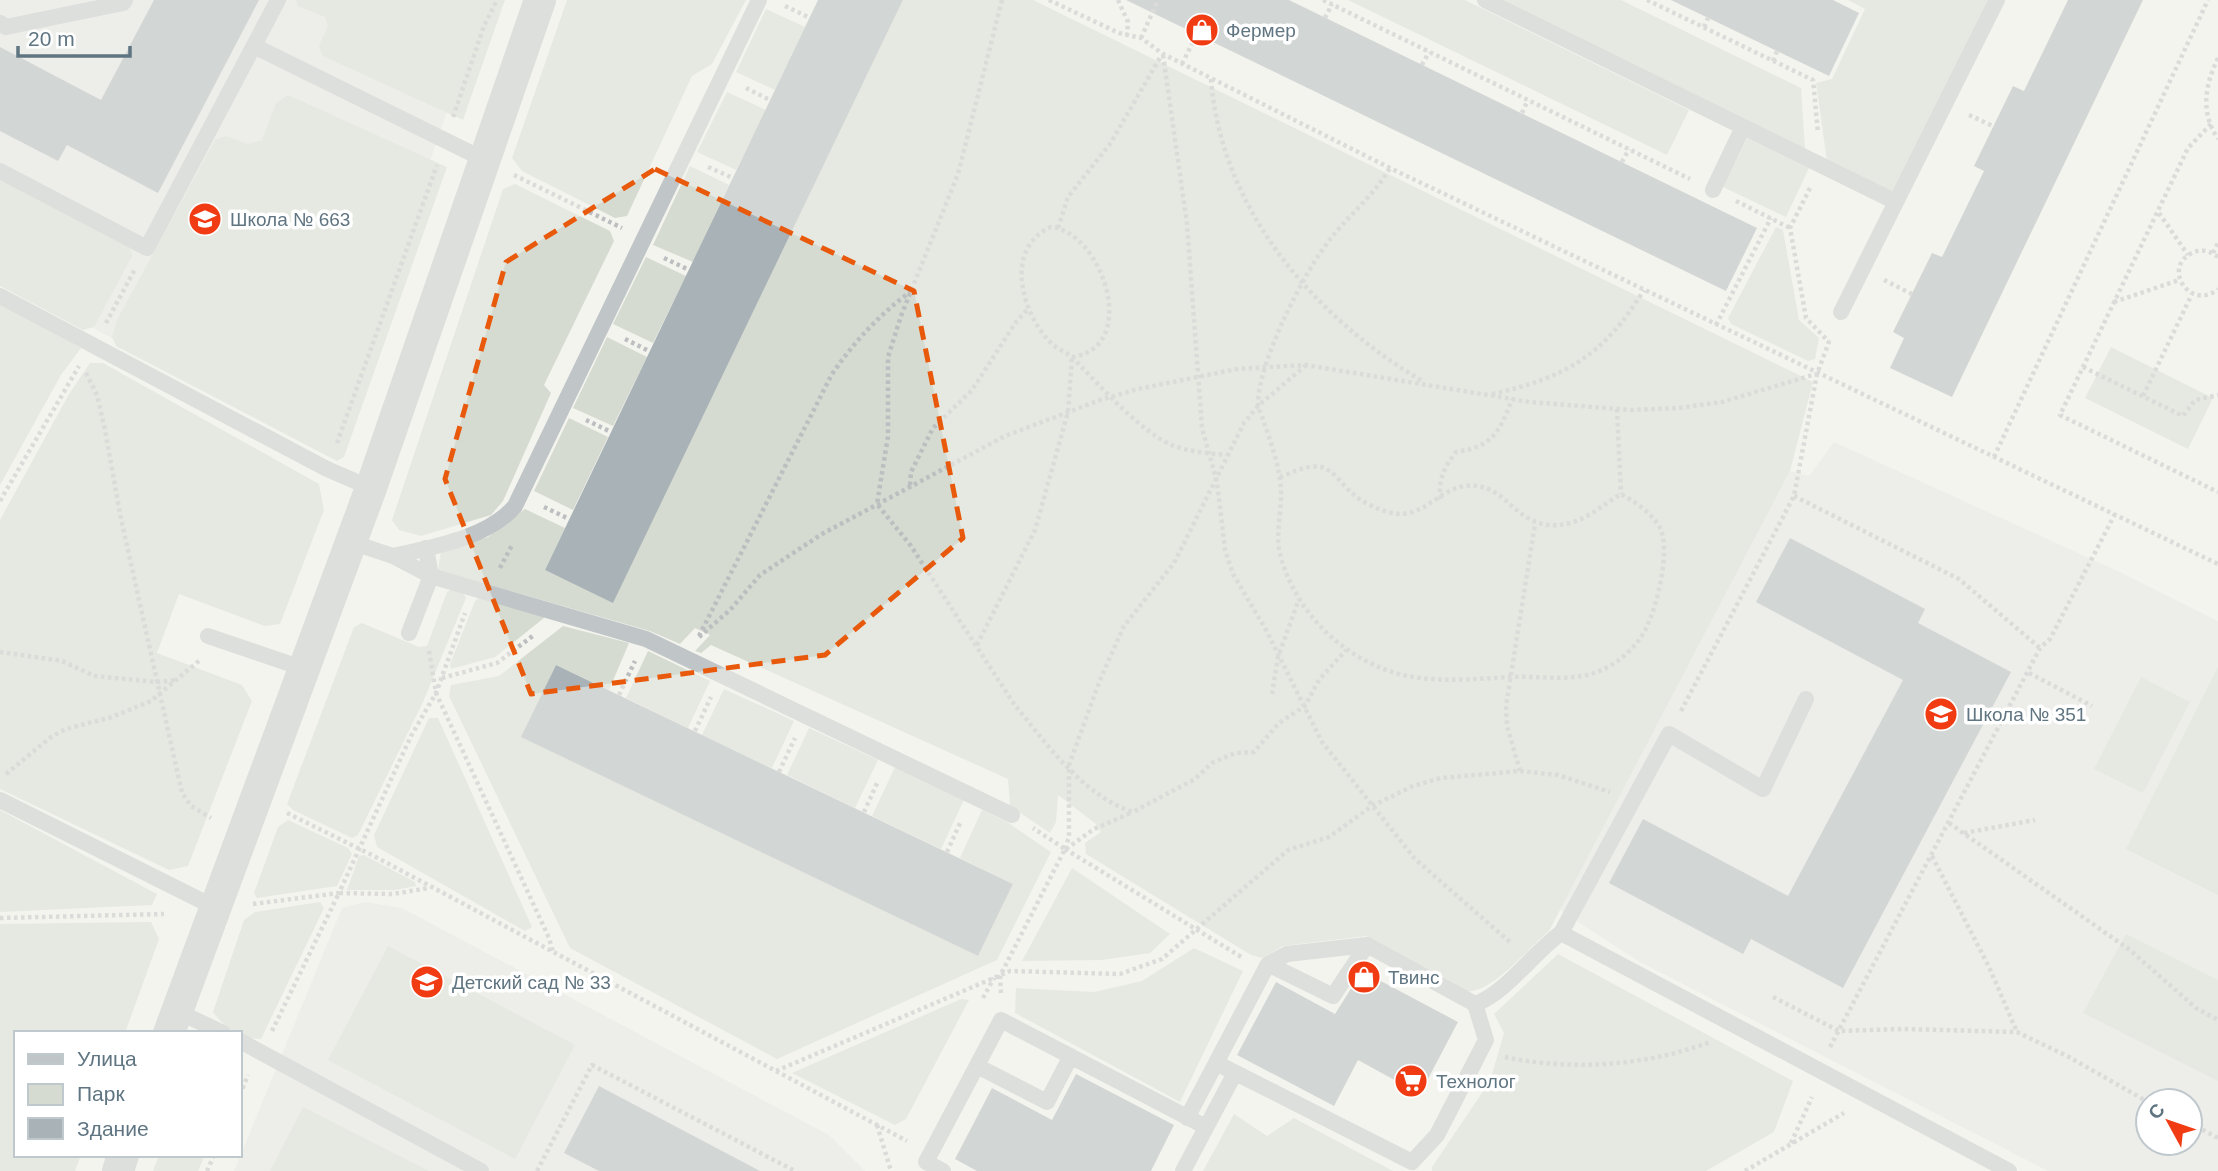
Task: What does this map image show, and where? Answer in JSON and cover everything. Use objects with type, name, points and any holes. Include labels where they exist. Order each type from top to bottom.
[{"type":"street","points":[[173,1022],[257,801],[302,668],[371,488],[540,0]]},
{"type":"lane","points":[[0,23],[6,27],[123,4],[125,0]]},
{"type":"lane","points":[[0,171],[147,248],[278,0]]},
{"type":"lane","points":[[393,556],[487,528],[504,519],[515,506],[759,0]]},
{"type":"lane","points":[[1485,0],[1896,202]]},
{"type":"lane","points":[[1841,312],[1997,0]]},
{"type":"lane","points":[[254,46],[485,160]]},
{"type":"lane","points":[[1713,190],[1743,127]]},
{"type":"lane","points":[[0,296],[327,469],[371,488]]},
{"type":"lane","points":[[351,542],[393,556],[430,576],[646,639],[1012,815]]},
{"type":"lane","points":[[411,627],[430,576],[426,548]]},
{"type":"lane","points":[[213,637],[302,668]]},
{"type":"lane","points":[[1475,1004],[1488,1000],[1530,958],[1561,933],[1669,734],[1763,789],[1806,699]]},
{"type":"lane","points":[[0,800],[216,908]]},
{"type":"lane","points":[[1561,933],[2009,1171]]},
{"type":"lane","points":[[1267,967],[1333,996],[1367,945]]},
{"type":"lane","points":[[1187,1118],[1216,1063],[1267,967],[1287,954],[1367,945],[1475,1004],[1486,1040],[1437,1135],[1413,1166],[1216,1063]]},
{"type":"lane","points":[[943,1171],[926,1162],[1002,1020],[1206,1127]]},
{"type":"lane","points":[[173,1022],[214,1031]]},
{"type":"lane","points":[[242,1042],[481,1171]]},
{"type":"lane","points":[[977,1066],[1047,1102],[1071,1056]]},
{"type":"lane","points":[[1183,1171],[1234,1073]]},
{"type":"path","points":[[327,469],[484,26],[497,0]]},
{"type":"path","points":[[773,0],[810,18]]},
{"type":"path","points":[[1002,0],[958,174],[888,357],[888,436],[877,504],[911,546],[1014,704],[1103,799],[1133,813]]},
{"type":"path","points":[[1049,0],[1127,34],[1141,37],[1182,64],[1390,168],[2218,564]]},
{"type":"path","points":[[1118,0],[1128,22],[1127,34]]},
{"type":"path","points":[[1141,37],[1158,0]]},
{"type":"path","points":[[1322,0],[1790,228]]},
{"type":"path","points":[[1647,0],[1813,80],[1821,165],[1790,228],[1806,318],[1829,342]]},
{"type":"path","points":[[1994,457],[2208,0]]},
{"type":"path","points":[[1325,18],[1332,5]]},
{"type":"path","points":[[1703,27],[1708,18]]},
{"type":"path","points":[[1182,64],[1196,34]]},
{"type":"path","points":[[1773,61],[1777,51]]},
{"type":"path","points":[[1422,65],[1429,52]]},
{"type":"path","points":[[1058,228],[1068,197],[1110,144],[1163,54]]},
{"type":"path","points":[[1163,54],[1187,224],[1202,428],[1217,482],[1226,550],[1233,575],[1322,742],[1372,806],[1440,883],[1530,958]]},
{"type":"path","points":[[2218,58],[2205,86],[2206,107],[2218,139]]},
{"type":"path","points":[[1211,78],[1218,134],[1235,178],[1264,232],[1303,284],[1360,338],[1426,384]]},
{"type":"path","points":[[1522,113],[1528,100]]},
{"type":"path","points":[[2211,124],[2188,148],[2060,415],[2218,492]]},
{"type":"path","points":[[1622,162],[1629,149]]},
{"type":"path","points":[[485,160],[645,237]]},
{"type":"path","points":[[1390,168],[1373,194],[1335,233],[1303,284],[1282,325],[1267,367],[1258,406],[1280,477],[1280,554],[1299,598],[1314,619],[1346,650],[1402,675],[1463,680],[1513,677],[1559,680],[1587,676],[1616,662],[1634,646],[1647,627],[1662,567],[1664,549],[1661,529],[1650,516],[1621,494]]},
{"type":"path","points":[[2159,213],[2188,255]]},
{"type":"path","points":[[1716,325],[1771,218]]},
{"type":"path","points":[[1072,357],[1089,353],[1101,344],[1108,326],[1109,303],[1097,263],[1071,234],[1058,228],[1041,232],[1031,240],[1021,268],[1028,309],[1048,340],[1072,357],[1109,397],[1161,440],[1179,448],[1226,455]]},
{"type":"path","points":[[2217,292],[2204,296],[2192,294],[2179,280],[2180,266],[2188,255],[2200,250],[2216,255],[2218,243]]},
{"type":"path","points":[[94,344],[147,248]]},
{"type":"path","points":[[2114,302],[2179,280]]},
{"type":"path","points":[[1489,395],[1548,379],[1583,360],[1618,328],[1644,290]]},
{"type":"path","points":[[684,657],[698,637],[832,373],[849,348],[870,326],[911,292]]},
{"type":"path","points":[[2143,396],[2192,294]]},
{"type":"path","points":[[910,486],[911,472],[933,428],[972,390],[1010,331],[1028,309]]},
{"type":"path","points":[[1669,734],[1794,496],[1817,374],[1841,312]]},
{"type":"path","points":[[977,646],[1035,530],[1068,412],[1072,357]]},
{"type":"path","points":[[0,501],[62,391],[81,363],[97,395],[121,519],[182,793],[191,806],[242,837]]},
{"type":"path","points":[[698,637],[730,610],[760,575],[822,534],[1005,436],[1109,397],[1197,376],[1306,365],[1513,399],[1618,409],[1679,408],[1722,402],[1817,374]]},
{"type":"path","points":[[1000,976],[1065,849],[1069,837],[1069,765],[1100,680],[1124,626],[1174,563],[1217,482],[1226,455],[1244,423],[1258,406],[1306,365]]},
{"type":"path","points":[[2083,367],[2183,415],[2194,400],[2218,395]]},
{"type":"path","points":[[1441,499],[1438,488],[1450,460],[1456,452],[1487,444],[1496,433],[1513,399]]},
{"type":"path","points":[[1618,409],[1621,494]]},
{"type":"path","points":[[1280,477],[1303,468],[1320,467],[1332,472],[1356,497],[1392,513],[1409,514],[1424,510],[1462,486],[1483,488],[1507,501],[1520,515],[1535,524],[1569,523],[1589,515],[1621,494]]},
{"type":"path","points":[[1794,496],[1959,579],[2040,648]]},
{"type":"path","points":[[1791,1143],[1818,1083],[1818,1070],[2040,648],[2050,639],[2115,514]]},
{"type":"path","points":[[242,1091],[339,893],[411,737],[436,693],[480,591],[515,540],[504,519]]},
{"type":"path","points":[[1520,771],[1507,726],[1507,691],[1513,677],[1535,524]]},
{"type":"path","points":[[1272,694],[1278,657],[1299,598]]},
{"type":"path","points":[[441,678],[497,663],[560,615]]},
{"type":"path","points":[[411,627],[428,646],[436,693],[544,926],[553,953]]},
{"type":"path","points":[[0,779],[58,733],[134,709],[160,694],[177,680],[213,637]]},
{"type":"path","points":[[619,695],[646,639]]},
{"type":"path","points":[[1065,849],[1094,829],[1133,813],[1195,779],[1212,763],[1235,753],[1254,752],[1279,723],[1305,706],[1320,680],[1346,650]]},
{"type":"path","points":[[0,652],[62,661],[94,676],[157,682],[177,680]]},
{"type":"path","points":[[2029,673],[2092,706]]},
{"type":"path","points":[[695,731],[722,675]]},
{"type":"path","points":[[779,772],[806,715]]},
{"type":"path","points":[[864,812],[890,756]]},
{"type":"path","points":[[776,1072],[1019,970],[1120,974],[1162,959],[1192,929],[1288,850],[1329,836],[1392,795],[1441,778],[1520,771],[1558,775],[1613,793]]},
{"type":"path","points":[[947,852],[973,796]]},
{"type":"path","points":[[257,801],[359,849],[931,1154]]},
{"type":"path","points":[[1012,815],[1192,929],[1267,967]]},
{"type":"path","points":[[1964,833],[2035,820]]},
{"type":"path","points":[[1949,823],[2130,950],[2196,1008],[2218,1020]]},
{"type":"path","points":[[1932,855],[1999,987],[2017,1032]]},
{"type":"path","points":[[0,918],[169,914],[339,893],[393,894],[429,888]]},
{"type":"path","points":[[1773,997],[1839,1031],[1902,1029],[2017,1032],[2061,1052],[2134,1094]]},
{"type":"path","points":[[1480,1050],[1520,1060],[1565,1066],[1633,1060],[1661,1057],[1712,1041],[1734,1025]]},
{"type":"path","points":[[537,1171],[592,1065],[795,1171]]},
{"type":"path","points":[[1745,1171],[1843,1114],[1854,1089]]},
{"type":"path","points":[[877,1125],[891,1171]]},
{"type":"highlighted area","points":[[655,169],[914,291],[963,538],[825,655],[531,694],[445,479],[506,262]]},
{"type":"shaded area","name":"Школа № 663","points":[[0,0],[486,0],[328,454],[0,278]]},
{"type":"shaded area","name":"Школа № 351","points":[[1834,442],[2122,573],[2218,621],[2218,1171],[2048,1171],[1638,961],[1560,910],[1790,471],[1809,476]]},
{"type":"shaded area","name":"Детский сад № 33","points":[[365,902],[402,908],[829,1135],[865,1171],[234,1171],[342,908]]},
{"type":"green space","points":[[296,0],[505,0],[463,120],[323,56],[319,46],[328,26],[325,17],[298,6]]},
{"type":"green space","points":[[567,0],[746,0],[712,64],[692,76],[627,216],[615,218],[522,171],[512,158]]},
{"type":"green space","points":[[903,0],[1033,0],[1813,382],[1790,471],[1549,931],[1510,968],[1487,985],[1466,991],[1366,936],[1283,946],[1262,958],[1251,955],[1086,854],[1085,843],[1101,832],[1096,824],[1058,795],[1056,822],[1050,833],[1010,806],[1008,779],[711,645],[701,653],[695,651],[710,635],[695,628],[680,644],[650,631],[438,570],[441,551],[488,537],[525,509],[565,528],[545,570],[613,602]]},
{"type":"green space","points":[[1348,0],[1465,0],[1689,110],[1667,155]]},
{"type":"green space","points":[[1500,0],[1621,0],[1801,88],[1805,150]]},
{"type":"green space","points":[[1848,0],[1989,0],[1893,194],[1827,161],[1816,83],[1832,79],[1865,9]]},
{"type":"green space","points":[[766,9],[805,27],[775,90],[736,72]]},
{"type":"green space","points":[[727,92],[766,110],[736,170],[697,152]]},
{"type":"green space","points":[[288,95],[447,167],[344,457],[337,461],[116,346],[112,337],[117,320],[215,140],[226,136],[248,144],[262,140],[276,103]]},
{"type":"green space","points":[[1747,138],[1809,168],[1786,217],[1723,187]]},
{"type":"green space","points":[[690,166],[729,185],[693,262],[653,245]]},
{"type":"green space","points":[[0,179],[130,247],[132,256],[94,327],[83,330],[0,286]]},
{"type":"green space","points":[[515,184],[610,231],[614,241],[544,385],[551,393],[503,501],[491,515],[421,536],[399,530],[392,520],[503,189]]},
{"type":"green space","points":[[1776,227],[1783,230],[1799,320],[1819,338],[1815,359],[1808,361],[1731,324],[1728,318]]},
{"type":"green space","points":[[646,257],[686,276],[653,343],[613,324]]},
{"type":"green space","points":[[0,304],[81,348],[61,375],[0,485]]},
{"type":"green space","points":[[607,337],[647,357],[613,426],[573,408]]},
{"type":"green space","points":[[2111,347],[2213,398],[2188,449],[2085,398]]},
{"type":"green space","points":[[90,363],[103,363],[319,484],[324,510],[280,624],[265,626],[179,594],[157,653],[242,685],[252,701],[188,866],[169,870],[0,789],[0,520],[69,394]]},
{"type":"green space","points":[[569,418],[608,437],[573,510],[534,491]]},
{"type":"green space","points":[[453,589],[463,593],[466,598],[423,702],[358,835],[352,838],[293,810],[287,804],[354,627],[362,623],[419,647],[427,646],[447,592]]},
{"type":"green space","points":[[480,597],[542,614],[544,618],[495,657],[451,669],[450,664],[475,601]]},
{"type":"green space","points":[[563,626],[629,643],[609,690],[556,665],[522,737],[978,956],[1013,884],[960,858],[982,810],[1007,822],[1051,852],[997,960],[777,1059],[570,948],[449,696],[451,685],[499,676]]},
{"type":"green space","points":[[648,651],[710,681],[688,728],[626,698]]},
{"type":"green space","points":[[2218,667],[2218,895],[2126,849]]},
{"type":"green space","points":[[2141,677],[2190,702],[2143,793],[2094,769]]},
{"type":"green space","points":[[724,689],[794,721],[772,768],[702,735]]},
{"type":"green space","points":[[429,718],[438,718],[532,927],[525,931],[377,847],[374,835]]},
{"type":"green space","points":[[809,728],[878,760],[855,808],[787,775]]},
{"type":"green space","points":[[895,767],[964,800],[941,849],[872,816]]},
{"type":"green space","points":[[0,810],[157,894],[152,905],[0,912]]},
{"type":"green space","points":[[288,820],[348,848],[352,854],[337,886],[257,898],[254,893],[278,827]]},
{"type":"green space","points":[[364,855],[415,882],[416,886],[395,890],[347,890],[359,856]]},
{"type":"green space","points":[[1072,868],[1170,934],[1150,953],[1102,960],[1022,961]]},
{"type":"green space","points":[[320,902],[324,908],[261,1039],[242,1036],[242,1031],[233,1031],[213,1012],[244,920],[255,912]]},
{"type":"green space","points":[[151,922],[159,939],[126,1031],[14,1031],[14,1157],[80,1157],[75,1171],[0,1171],[0,924]]},
{"type":"green space","points":[[2126,934],[2218,980],[2218,1081],[2083,1013]]},
{"type":"green space","points":[[388,946],[575,1045],[515,1159],[328,1060]]},
{"type":"green space","points":[[1194,948],[1243,971],[1180,1102],[1015,1013],[1016,988],[1094,992],[1142,981]]},
{"type":"green space","points":[[1558,954],[1793,1081],[1774,1132],[1706,1171],[1432,1171],[1432,1167],[1490,1081],[1504,1033],[1494,1014]]},
{"type":"green space","points":[[961,999],[969,1000],[906,1119],[895,1125],[792,1073]]},
{"type":"green space","points":[[303,1107],[429,1171],[270,1171]]},
{"type":"green space","points":[[1234,1114],[1267,1136],[1294,1118],[1393,1171],[1203,1171]]},
{"type":"green space","points":[[158,1157],[204,1157],[198,1171],[153,1171]]},
{"type":"building","points":[[154,0],[259,0],[158,193],[67,145],[58,161],[0,131],[0,47],[101,100]]},
{"type":"building","points":[[818,0],[903,0],[613,603],[545,570]]},
{"type":"building","points":[[1126,0],[1289,0],[1757,228],[1726,291]]},
{"type":"building","points":[[1671,0],[1833,0],[1859,13],[1829,76]]},
{"type":"building","points":[[2068,0],[2143,0],[1952,397],[1890,368],[1904,338],[1893,332],[1932,253],[1942,257],[1984,171],[1974,166],[2013,86],[2024,91]]},
{"type":"building","points":[[1790,538],[1925,609],[1918,623],[2011,672],[1843,988],[1751,939],[1743,954],[1609,883],[1643,819],[1788,896],[1903,680],[1756,602]]},
{"type":"building","points":[[556,665],[1013,884],[978,956],[521,737]]},
{"type":"building","points":[[1362,971],[1458,1022],[1420,1094],[1358,1060],[1334,1106],[1237,1055],[1276,982],[1335,1014]]},
{"type":"building","points":[[1076,1074],[1174,1125],[1151,1171],[977,1171],[955,1159],[992,1088],[1052,1120]]},
{"type":"building","points":[[599,1086],[760,1171],[599,1171],[564,1153]]},
{"type":"place","name":"Фермер","points":[[1202,30]]},
{"type":"place","name":"Школа № 663","points":[[205,219]]},
{"type":"place","name":"Школа № 351","points":[[1941,714]]},
{"type":"place","name":"Твинс","points":[[1364,977]]},
{"type":"place","name":"Детский сад № 33","points":[[427,982]]},
{"type":"place","name":"Технолог","points":[[1411,1081]]}]
